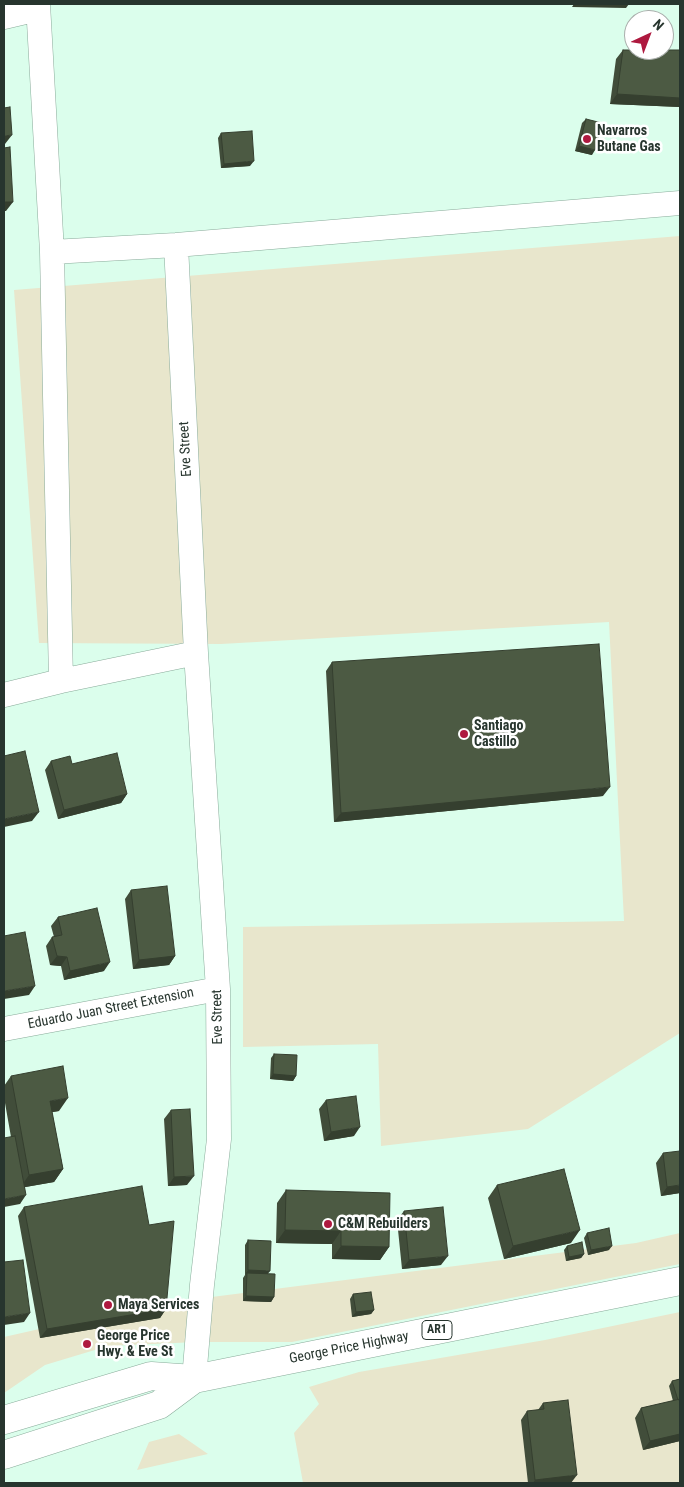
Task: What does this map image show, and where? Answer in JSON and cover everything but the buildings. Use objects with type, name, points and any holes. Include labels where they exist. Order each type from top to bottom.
[{"type":"highway","name":"George Price Highway","points":[[4,1420],[151,1376],[194,1379],[680,1282]]},
{"type":"highway","name":"George Price Highway","points":[[4,1455],[158,1405],[194,1379]]},
{"type":"street","points":[[4,17],[38,6],[52,252],[61,681]]},
{"type":"street","points":[[52,252],[176,245],[680,203]]},
{"type":"street","name":"Eve Street","points":[[176,245],[196,654],[218,989],[219,1138],[202,1285],[194,1379]]},
{"type":"street","points":[[4,695],[61,681],[196,654]]},
{"type":"street","name":"Eduardo Juan Street Extension","points":[[4,1029],[218,989]]},
{"type":"shaded area","points":[[680,236],[680,1033],[528,1129],[381,1146],[378,1044],[243,1047],[243,927],[624,921],[609,622],[221,644],[39,643],[14,290]]},
{"type":"shaded area","points":[[680,1233],[680,1264],[292,1342],[197,1342],[108,1346],[45,1365],[4,1393],[4,1337],[141,1306],[636,1243]]},
{"type":"shaded area","points":[[680,1312],[680,1483],[303,1483],[294,1433],[319,1404],[309,1387],[359,1372],[545,1340]]},
{"type":"shaded area","points":[[179,1434],[208,1454],[137,1470],[149,1442]]},
{"type":"place","name":"Navarros Butane Gas","points":[[587,139]]},
{"type":"place","name":"Santiago Castillo","points":[[464,734]]},
{"type":"place","name":"C&M Rebuilders","points":[[328,1224]]},
{"type":"place","name":"Maya Services","points":[[108,1305]]},
{"type":"place","name":"George Price Hwy. & Eve St","points":[[87,1344]]}]
